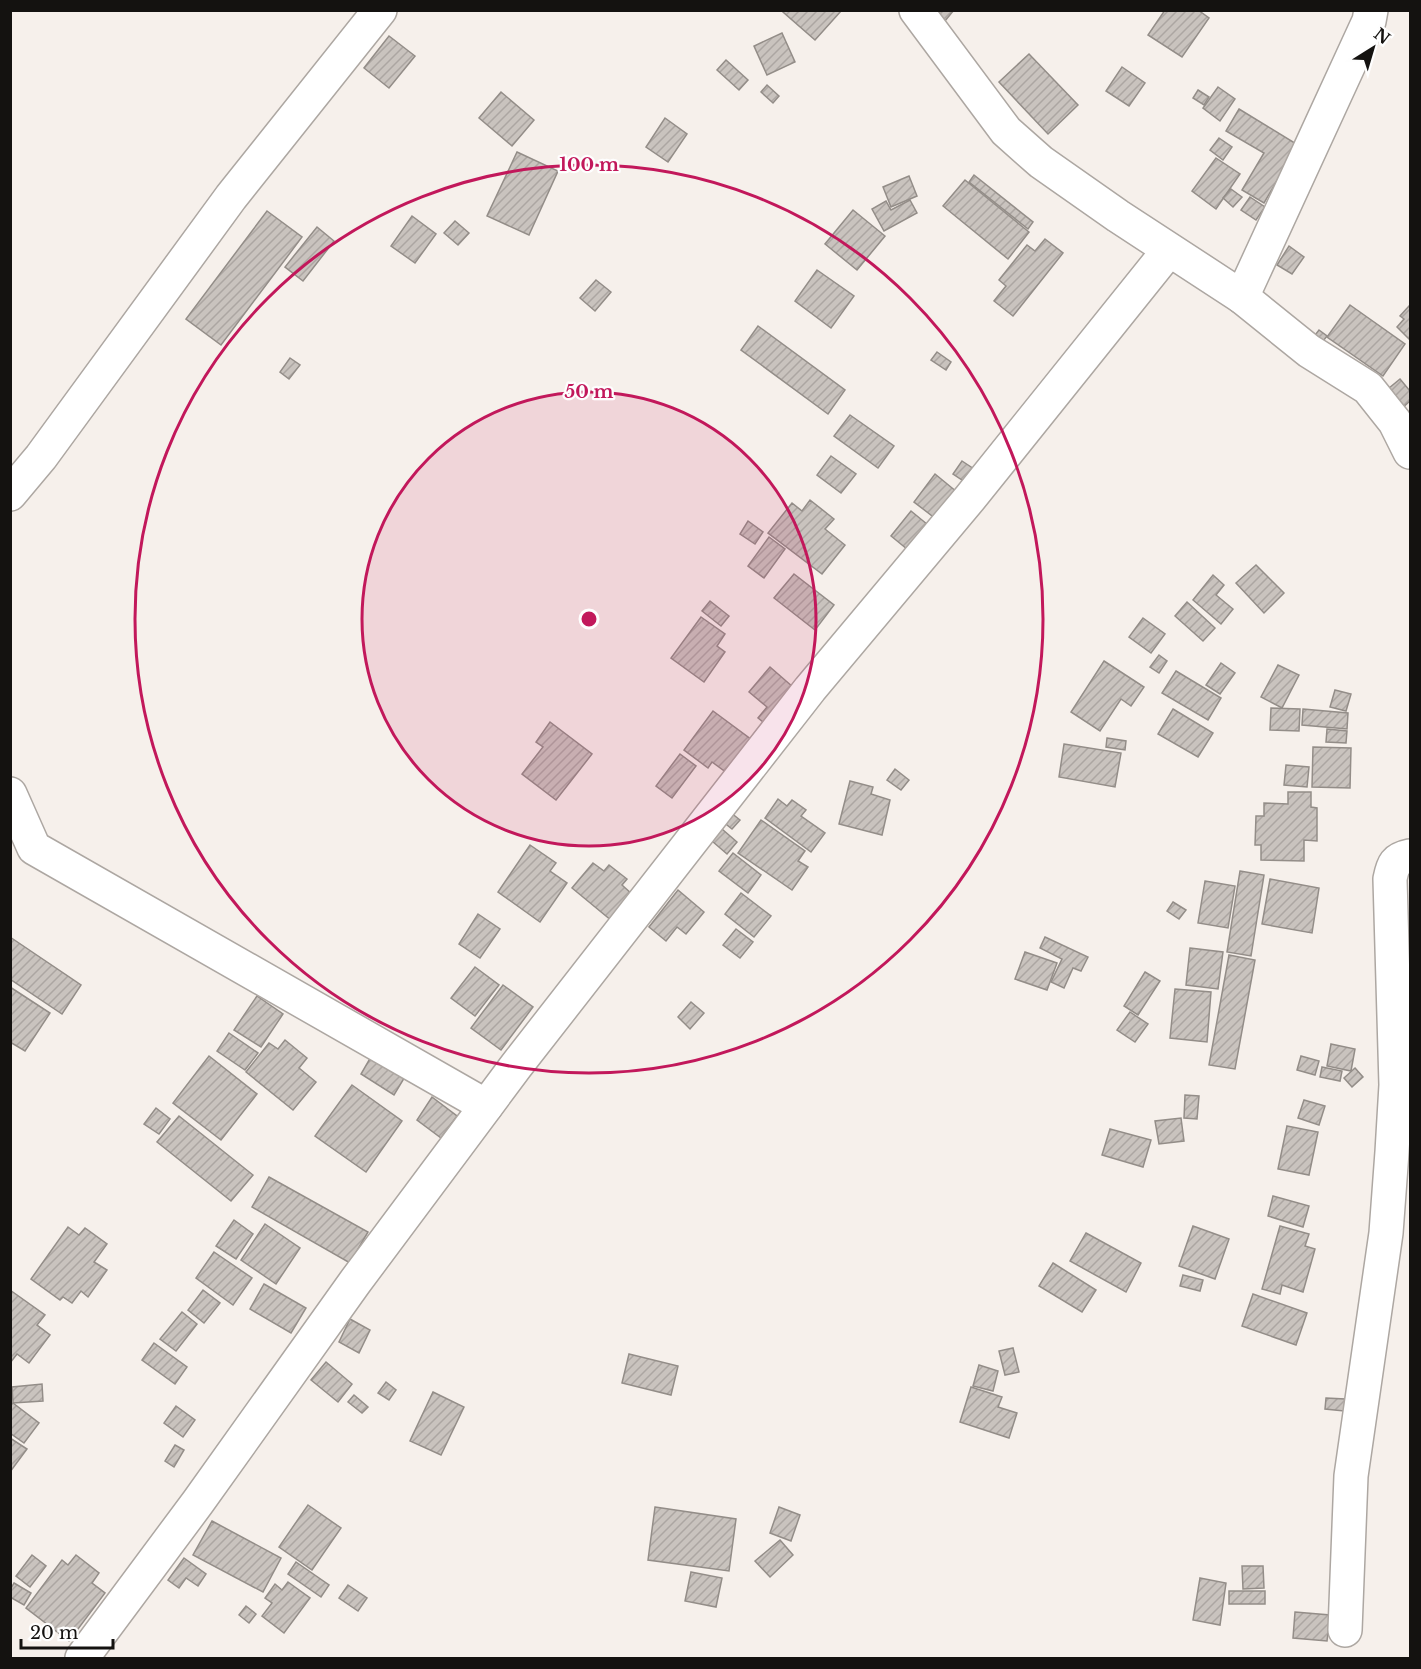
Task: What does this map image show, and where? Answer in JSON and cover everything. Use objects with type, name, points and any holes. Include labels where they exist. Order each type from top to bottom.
[{"type":"street","points":[[10,494],[41,457],[231,197],[380,10]]},
{"type":"street","points":[[916,10],[1006,131],[1041,162],[1242,297],[1309,351],[1368,388],[1395,422],[1410,452]]},
{"type":"street","points":[[1242,297],[1371,10]]},
{"type":"street","points":[[82,1659],[198,1502],[355,1281],[486,1106],[810,689],[970,498],[1169,250]]},
{"type":"street","points":[[10,794],[34,848],[486,1106]]},
{"type":"street","points":[[1345,1630],[1351,1476],[1386,1233],[1392,1152],[1396,1085],[1390,879],[1393,866],[1401,858],[1410,856]]},
{"type":"building","points":[[784,10],[841,11],[815,40],[783,12]]},
{"type":"building","points":[[933,10],[954,10],[945,21]]},
{"type":"building","points":[[1165,10],[1198,10],[1209,18],[1182,57],[1148,35]]},
{"type":"building","points":[[782,33],[795,62],[767,75],[754,46]]},
{"type":"building","points":[[389,36],[415,56],[389,88],[364,68]]},
{"type":"building","points":[[1029,54],[1078,105],[1048,134],[999,82]]},
{"type":"building","points":[[726,60],[748,80],[739,90],[717,70]]},
{"type":"building","points":[[1122,67],[1145,83],[1129,106],[1106,91]]},
{"type":"building","points":[[767,85],[779,96],[773,103],[761,92]]},
{"type":"building","points":[[1218,87],[1235,99],[1220,121],[1203,108]]},
{"type":"building","points":[[1198,90],[1209,97],[1204,105],[1193,98]]},
{"type":"building","points":[[501,92],[534,120],[512,146],[479,118]]},
{"type":"building","points":[[1239,109],[1298,145],[1264,203],[1242,190],[1264,153],[1226,131]]},
{"type":"building","points":[[665,118],[687,134],[668,162],[646,147]]},
{"type":"building","points":[[1219,138],[1232,147],[1223,160],[1210,150]]},
{"type":"building","points":[[517,152],[558,171],[529,235],[487,216]]},
{"type":"building","points":[[1216,158],[1240,174],[1216,209],[1192,191]]},
{"type":"building","points":[[974,175],[1033,222],[1028,229],[969,182]]},
{"type":"building","points":[[909,176],[917,196],[891,207],[883,187]]},
{"type":"building","points":[[965,180],[1029,232],[1008,259],[943,206]]},
{"type":"building","points":[[1231,189],[1242,197],[1233,207],[1223,198]]},
{"type":"building","points":[[1250,197],[1265,207],[1256,220],[1241,210]]},
{"type":"building","points":[[910,200],[917,213],[884,231],[872,209],[886,201],[891,210]]},
{"type":"building","points":[[853,210],[885,236],[857,270],[825,244]]},
{"type":"building","points":[[267,211],[302,237],[221,345],[186,319]]},
{"type":"building","points":[[412,216],[436,234],[415,263],[391,246]]},
{"type":"building","points":[[455,221],[469,233],[458,245],[444,233]]},
{"type":"building","points":[[317,227],[334,241],[303,281],[285,267]]},
{"type":"building","points":[[1045,239],[1063,253],[1013,316],[994,301],[1006,286],[999,280],[1027,245],[1035,251]]},
{"type":"building","points":[[1289,246],[1304,257],[1292,274],[1277,265]]},
{"type":"building","points":[[817,270],[854,296],[831,328],[795,301]]},
{"type":"building","points":[[596,280],[611,292],[595,311],[580,298]]},
{"type":"building","points":[[1350,305],[1405,344],[1383,376],[1327,337]]},
{"type":"building","points":[[1410,305],[1410,340],[1397,327],[1404,319],[1400,316]]},
{"type":"building","points":[[758,326],[845,390],[828,414],[741,350]]},
{"type":"building","points":[[1319,330],[1327,336],[1317,349],[1309,343]]},
{"type":"building","points":[[937,352],[951,362],[946,370],[931,360]]},
{"type":"building","points":[[290,358],[300,365],[289,379],[280,372]]},
{"type":"building","points":[[1400,379],[1410,391],[1410,401],[1399,411],[1383,393]]},
{"type":"building","points":[[850,415],[894,446],[878,468],[834,436]]},
{"type":"building","points":[[831,456],[856,474],[841,493],[817,475]]},
{"type":"building","points":[[962,461],[977,471],[968,484],[953,474]]},
{"type":"building","points":[[935,474],[957,492],[936,519],[914,502]]},
{"type":"building","points":[[810,500],[834,519],[825,529],[845,545],[822,574],[768,533],[792,503],[802,511]]},
{"type":"building","points":[[911,511],[933,529],[913,554],[891,536]]},
{"type":"building","points":[[748,521],[763,532],[755,544],[740,534]]},
{"type":"building","points":[[769,537],[785,549],[764,578],[748,566]]},
{"type":"building","points":[[1256,565],[1284,593],[1264,613],[1236,583]]},
{"type":"building","points":[[794,574],[834,605],[815,630],[774,598]]},
{"type":"building","points":[[1213,575],[1224,585],[1216,595],[1233,609],[1221,624],[1193,600]]},
{"type":"building","points":[[710,601],[729,616],[721,626],[702,611]]},
{"type":"building","points":[[1187,602],[1215,628],[1203,641],[1175,616]]},
{"type":"building","points":[[701,617],[725,634],[717,646],[725,652],[704,682],[671,658]]},
{"type":"building","points":[[1143,618],[1165,634],[1151,653],[1129,637]]},
{"type":"building","points":[[1159,655],[1167,661],[1159,673],[1150,667]]},
{"type":"building","points":[[1104,661],[1144,687],[1131,706],[1121,699],[1100,731],[1071,712]]},
{"type":"building","points":[[1221,663],[1235,673],[1220,694],[1206,685]]},
{"type":"building","points":[[1278,665],[1299,675],[1282,708],[1261,697]]},
{"type":"building","points":[[770,667],[801,694],[772,729],[758,718],[767,707],[749,692]]},
{"type":"building","points":[[1176,671],[1221,698],[1208,720],[1162,693]]},
{"type":"building","points":[[1335,690],[1351,694],[1346,711],[1330,707]]},
{"type":"building","points":[[1271,708],[1300,709],[1299,731],[1270,730]]},
{"type":"building","points":[[1173,709],[1213,733],[1198,757],[1158,734]]},
{"type":"building","points":[[1303,709],[1348,713],[1347,729],[1302,725]]},
{"type":"building","points":[[713,711],[752,740],[727,773],[712,762],[708,768],[684,750]]},
{"type":"building","points":[[550,722],[592,754],[556,800],[522,774],[543,747],[536,742]]},
{"type":"building","points":[[1327,729],[1347,731],[1346,743],[1326,742]]},
{"type":"building","points":[[1107,738],[1126,741],[1125,750],[1106,747]]},
{"type":"building","points":[[1064,744],[1121,753],[1115,787],[1059,777]]},
{"type":"building","points":[[1313,747],[1351,748],[1350,788],[1312,787]]},
{"type":"building","points":[[680,754],[696,766],[672,798],[656,786]]},
{"type":"building","points":[[1286,765],[1309,767],[1307,787],[1284,785]]},
{"type":"building","points":[[895,769],[909,780],[901,790],[887,780]]},
{"type":"building","points":[[850,781],[873,787],[871,794],[890,800],[882,835],[839,824]]},
{"type":"building","points":[[1288,792],[1311,792],[1311,807],[1317,808],[1317,841],[1304,840],[1304,861],[1261,860],[1261,845],[1255,845],[1256,816],[1264,816],[1264,803],[1288,804]]},
{"type":"building","points":[[778,799],[787,806],[792,800],[806,810],[801,816],[825,833],[811,852],[765,818]]},
{"type":"building","points":[[730,812],[740,820],[732,829],[722,821]]},
{"type":"building","points":[[761,820],[805,851],[798,861],[808,867],[792,890],[738,853]]},
{"type":"building","points":[[715,823],[737,842],[727,854],[705,835]]},
{"type":"building","points":[[530,845],[556,863],[550,871],[567,883],[540,922],[498,892]]},
{"type":"building","points":[[733,853],[761,875],[748,893],[719,871]]},
{"type":"building","points":[[593,863],[604,871],[609,865],[627,879],[622,885],[633,895],[612,921],[572,888]]},
{"type":"building","points":[[1240,871],[1264,875],[1251,956],[1227,952]]},
{"type":"building","points":[[1270,879],[1319,888],[1312,933],[1262,924]]},
{"type":"building","points":[[1205,881],[1235,886],[1228,928],[1198,923]]},
{"type":"building","points":[[678,890],[704,912],[686,934],[677,927],[666,941],[649,927]]},
{"type":"building","points":[[741,893],[771,916],[754,937],[725,914]]},
{"type":"building","points":[[1173,902],[1186,910],[1179,919],[1167,911]]},
{"type":"building","points":[[478,914],[500,929],[480,958],[459,944]]},
{"type":"building","points":[[736,929],[753,942],[740,958],[723,945]]},
{"type":"building","points":[[10,937],[81,985],[62,1014],[10,979]]},
{"type":"building","points":[[1045,937],[1088,957],[1081,971],[1073,968],[1064,988],[1051,982],[1062,959],[1040,948]]},
{"type":"building","points":[[1190,948],[1223,952],[1218,989],[1186,985]]},
{"type":"building","points":[[1025,952],[1057,963],[1047,990],[1015,979]]},
{"type":"building","points":[[1229,955],[1255,960],[1235,1069],[1209,1065]]},
{"type":"building","points":[[475,967],[499,985],[475,1016],[451,998]]},
{"type":"building","points":[[1145,972],[1160,981],[1138,1015],[1124,1006]]},
{"type":"building","points":[[503,985],[533,1007],[501,1050],[471,1028]]},
{"type":"building","points":[[10,987],[50,1013],[25,1051],[10,1042]]},
{"type":"building","points":[[1175,989],[1211,992],[1207,1042],[1170,1038]]},
{"type":"building","points":[[257,996],[283,1014],[261,1047],[234,1030]]},
{"type":"building","points":[[691,1002],[704,1013],[690,1029],[678,1017]]},
{"type":"building","points":[[1130,1012],[1148,1024],[1135,1042],[1117,1030]]},
{"type":"building","points":[[229,1033],[258,1053],[245,1070],[217,1051]]},
{"type":"building","points":[[285,1040],[307,1058],[299,1068],[316,1082],[293,1110],[246,1072],[269,1043],[278,1049]]},
{"type":"building","points":[[1331,1044],[1355,1049],[1351,1071],[1327,1066]]},
{"type":"building","points":[[372,1055],[406,1075],[394,1095],[361,1074]]},
{"type":"building","points":[[209,1056],[257,1094],[221,1140],[173,1103]]},
{"type":"building","points":[[1301,1056],[1319,1061],[1315,1075],[1297,1070]]},
{"type":"building","points":[[1322,1067],[1342,1071],[1340,1081],[1320,1077]]},
{"type":"building","points":[[1355,1068],[1363,1077],[1352,1087],[1344,1078]]},
{"type":"building","points":[[352,1085],[402,1121],[366,1172],[315,1136]]},
{"type":"building","points":[[1185,1095],[1199,1096],[1197,1119],[1184,1118]]},
{"type":"building","points":[[432,1097],[457,1116],[441,1138],[417,1120]]},
{"type":"building","points":[[1304,1100],[1325,1106],[1319,1125],[1298,1118]]},
{"type":"building","points":[[156,1108],[170,1119],[159,1134],[144,1124]]},
{"type":"building","points":[[179,1116],[253,1175],[231,1201],[157,1142]]},
{"type":"building","points":[[1181,1118],[1184,1141],[1159,1144],[1155,1121]]},
{"type":"building","points":[[1287,1126],[1318,1132],[1309,1175],[1278,1169]]},
{"type":"building","points":[[1110,1129],[1151,1140],[1143,1167],[1102,1155]]},
{"type":"building","points":[[269,1177],[368,1232],[350,1263],[252,1207]]},
{"type":"building","points":[[1273,1196],[1309,1206],[1303,1227],[1268,1216]]},
{"type":"building","points":[[234,1220],[253,1234],[236,1259],[216,1246]]},
{"type":"building","points":[[265,1224],[300,1248],[276,1284],[241,1260]]},
{"type":"building","points":[[1193,1226],[1229,1239],[1215,1279],[1179,1266]]},
{"type":"building","points":[[1280,1226],[1309,1234],[1305,1246],[1315,1249],[1303,1292],[1282,1285],[1280,1294],[1262,1289]]},
{"type":"building","points":[[68,1227],[79,1235],[85,1228],[107,1244],[94,1262],[107,1270],[88,1297],[81,1291],[72,1303],[63,1297],[60,1300],[31,1279]]},
{"type":"building","points":[[1086,1233],[1141,1263],[1126,1292],[1070,1261]]},
{"type":"building","points":[[214,1252],[252,1278],[233,1305],[196,1278]]},
{"type":"building","points":[[1053,1263],[1096,1290],[1082,1312],[1039,1286]]},
{"type":"building","points":[[1183,1275],[1203,1280],[1200,1291],[1180,1286]]},
{"type":"building","points":[[264,1284],[306,1308],[291,1333],[250,1309]]},
{"type":"building","points":[[10,1290],[45,1315],[37,1325],[50,1335],[29,1363],[17,1354],[10,1363]]},
{"type":"building","points":[[203,1290],[220,1303],[204,1323],[188,1310]]},
{"type":"building","points":[[1253,1294],[1307,1313],[1296,1345],[1242,1326]]},
{"type":"building","points":[[182,1312],[197,1324],[176,1351],[160,1339]]},
{"type":"building","points":[[350,1319],[370,1330],[359,1353],[339,1342]]},
{"type":"building","points":[[154,1343],[187,1367],[175,1384],[142,1360]]},
{"type":"building","points":[[1013,1348],[1019,1372],[1005,1375],[999,1351]]},
{"type":"building","points":[[629,1354],[678,1366],[671,1395],[622,1383]]},
{"type":"building","points":[[326,1362],[352,1384],[338,1402],[311,1380]]},
{"type":"building","points":[[979,1365],[998,1371],[993,1391],[973,1386]]},
{"type":"building","points":[[386,1382],[396,1390],[389,1400],[378,1393]]},
{"type":"building","points":[[42,1384],[43,1401],[13,1403],[12,1387]]},
{"type":"building","points":[[971,1387],[1002,1397],[998,1407],[1017,1413],[1009,1438],[960,1422]]},
{"type":"building","points":[[433,1392],[464,1407],[441,1455],[410,1441]]},
{"type":"building","points":[[354,1395],[368,1407],[362,1413],[348,1402]]},
{"type":"building","points":[[1326,1398],[1345,1399],[1344,1411],[1325,1409]]},
{"type":"building","points":[[13,1403],[39,1423],[24,1443],[10,1433],[10,1406]]},
{"type":"building","points":[[176,1406],[195,1420],[183,1437],[164,1423]]},
{"type":"building","points":[[10,1438],[27,1449],[10,1472]]},
{"type":"building","points":[[175,1445],[184,1450],[174,1467],[165,1461]]},
{"type":"building","points":[[308,1505],[341,1528],[312,1570],[279,1547]]},
{"type":"building","points":[[655,1507],[736,1519],[729,1571],[648,1560]]},
{"type":"building","points":[[779,1507],[800,1515],[791,1541],[770,1533]]},
{"type":"building","points":[[212,1521],[281,1558],[263,1592],[193,1555]]},
{"type":"building","points":[[780,1540],[793,1555],[770,1577],[755,1561]]},
{"type":"building","points":[[32,1555],[46,1566],[30,1587],[16,1576]]},
{"type":"building","points":[[76,1555],[99,1573],[92,1583],[105,1593],[69,1641],[26,1608],[62,1560],[68,1565]]},
{"type":"building","points":[[184,1558],[206,1574],[198,1586],[186,1578],[179,1588],[168,1580]]},
{"type":"building","points":[[296,1562],[329,1585],[321,1597],[288,1574]]},
{"type":"building","points":[[1242,1566],[1263,1566],[1264,1588],[1243,1589]]},
{"type":"building","points":[[691,1572],[722,1578],[716,1607],[685,1601]]},
{"type":"building","points":[[1200,1578],[1226,1583],[1220,1625],[1193,1620]]},
{"type":"building","points":[[288,1582],[310,1598],[284,1633],[262,1616],[272,1603],[265,1598],[275,1584],[282,1590]]},
{"type":"building","points":[[14,1583],[31,1593],[24,1605],[10,1597],[10,1590]]},
{"type":"building","points":[[348,1585],[367,1598],[358,1611],[339,1598]]},
{"type":"building","points":[[1229,1591],[1265,1591],[1265,1604],[1229,1604]]},
{"type":"building","points":[[246,1606],[256,1614],[249,1623],[239,1615]]},
{"type":"building","points":[[1295,1612],[1330,1615],[1327,1641],[1293,1638]]}]
